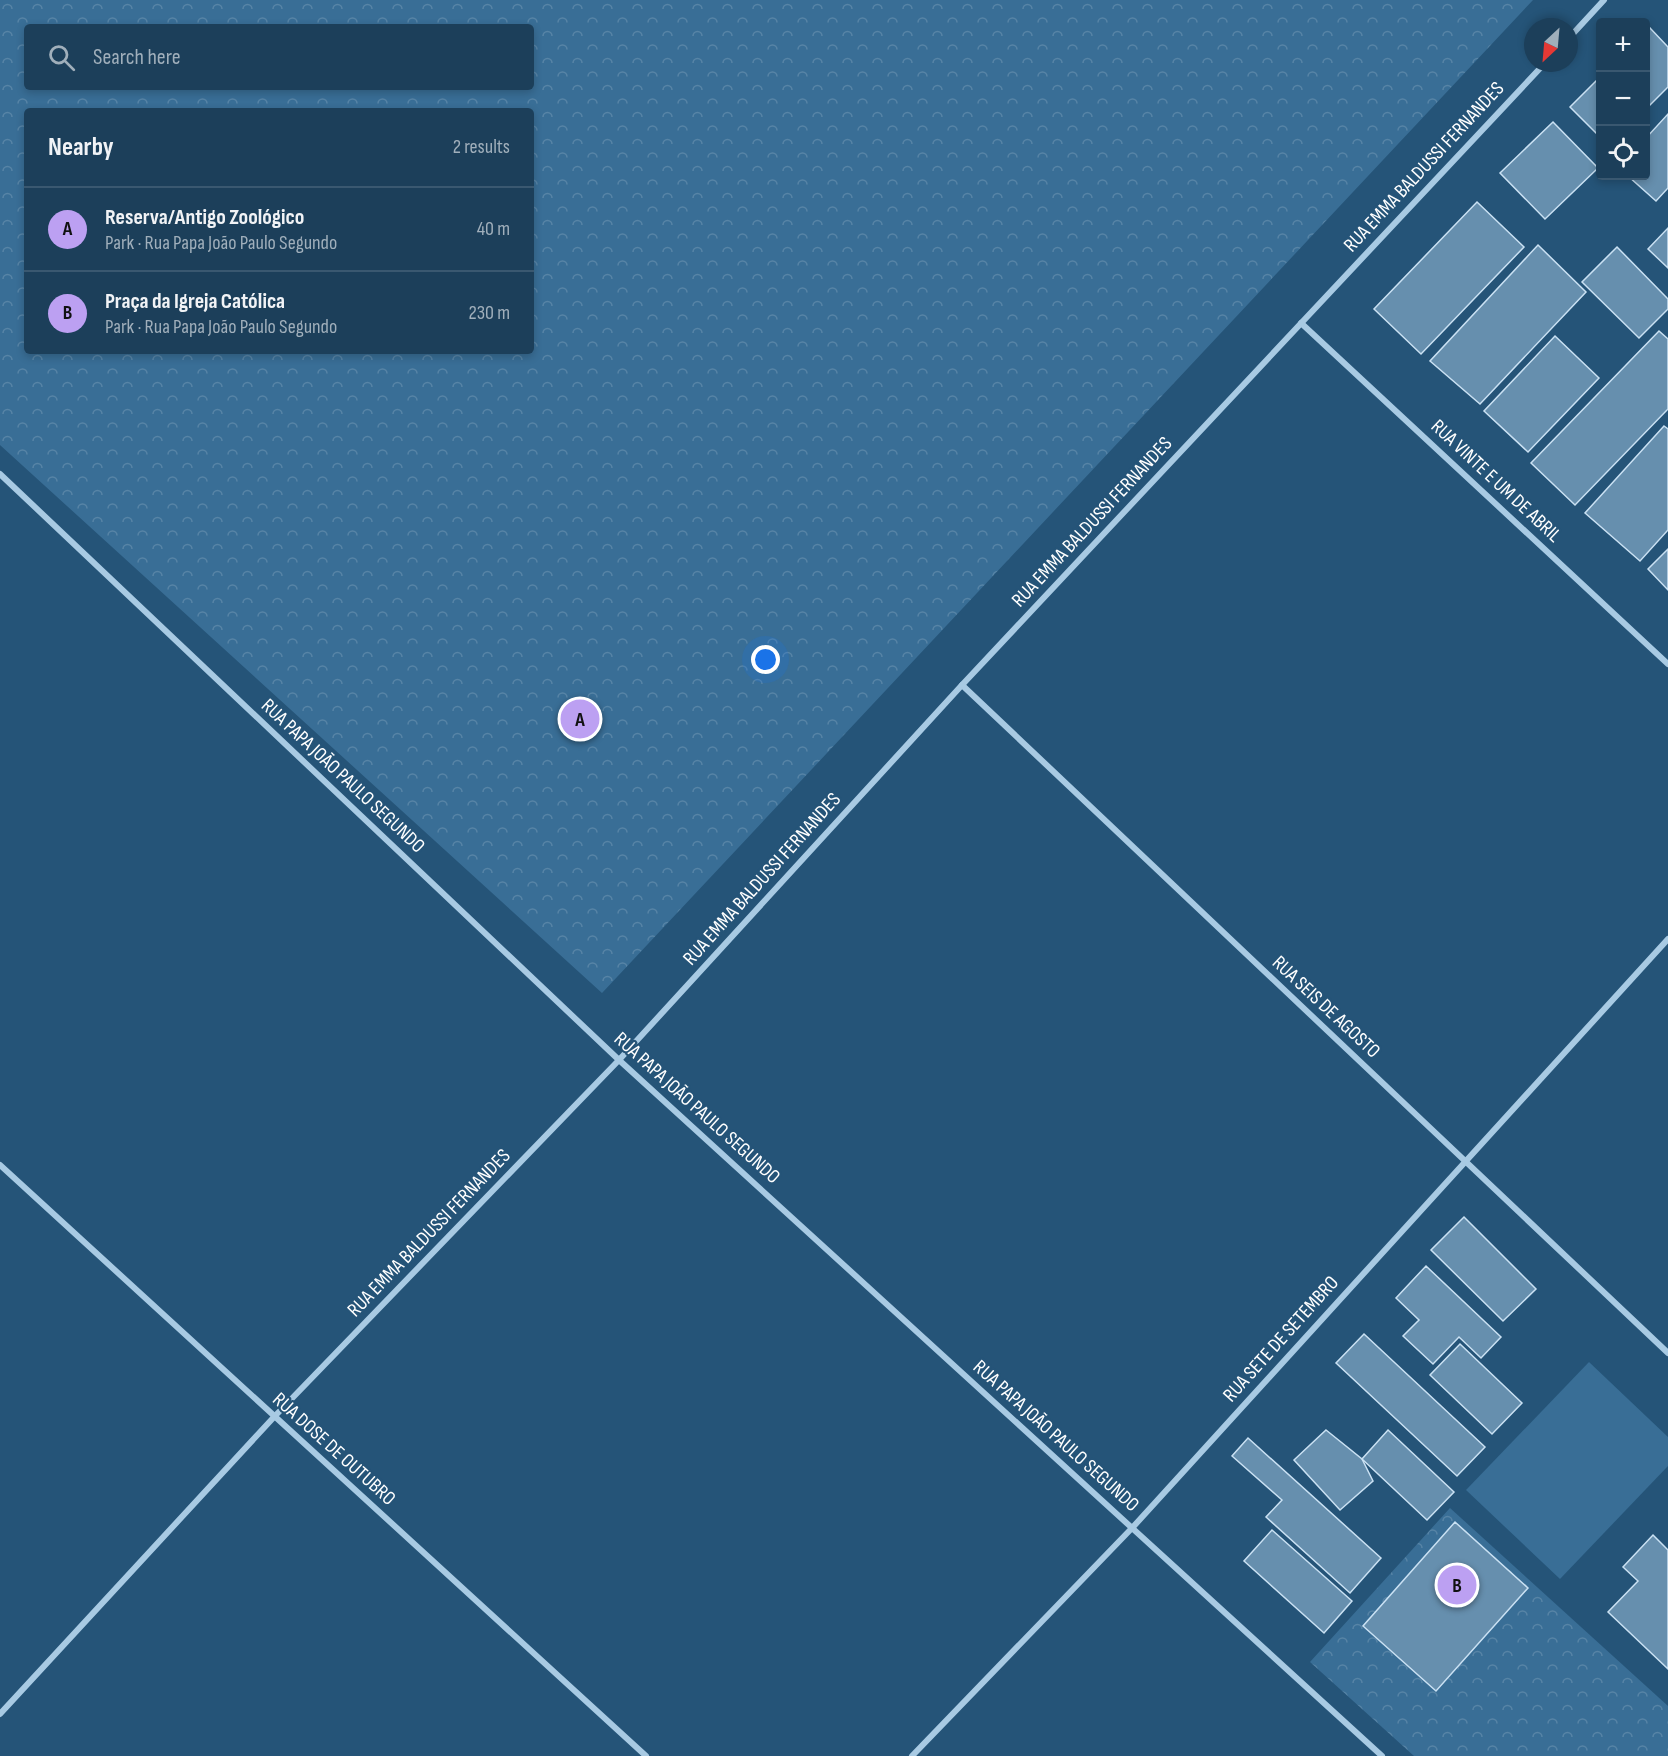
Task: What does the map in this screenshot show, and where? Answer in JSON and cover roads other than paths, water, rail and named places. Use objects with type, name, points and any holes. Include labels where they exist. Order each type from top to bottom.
[{"type":"street","points":[[1578,28],[1605,0]]},
{"type":"street","name":"RUA EMMA BALDUSSI FERNANDES","points":[[0,1714],[274,1417],[619,1060],[962,685],[1537,72]]},
{"type":"street","name":"RUA VINTE E UM DE ABRIL","points":[[1300,323],[1668,664]]},
{"type":"street","name":"RUA PAPA JOÃO PAULO SEGUNDO","points":[[0,474],[619,1060],[1382,1756]]},
{"type":"street","name":"RUA SEIS DE AGOSTO","points":[[962,685],[1668,1353]]},
{"type":"street","name":"RUA SETE DE SETEMBRO","points":[[912,1756],[1133,1527],[1668,939]]},
{"type":"street","name":"RUA DOSE DE OUTUBRO","points":[[0,1165],[646,1756]]},
{"type":"place","name":"Reserva/Antigo Zoológico","points":[[580,719]]},
{"type":"place","name":"Praça da Igreja Católica","points":[[1457,1585]]}]
